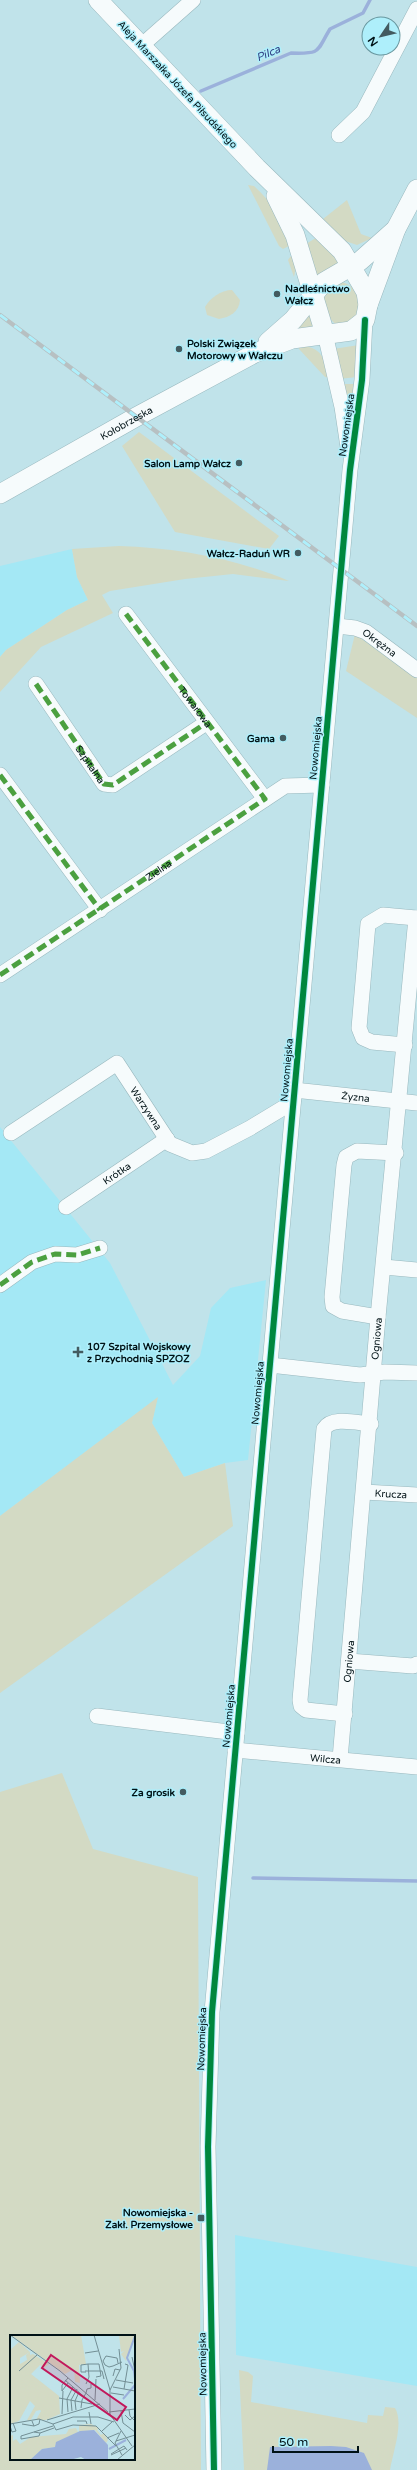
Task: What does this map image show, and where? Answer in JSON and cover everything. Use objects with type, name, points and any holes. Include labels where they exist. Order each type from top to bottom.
[{"type":"main road","name":"Aleja Marszałka Józefa Piłsudskiego","points":[[98,0],[257,168],[342,251],[352,266]]},
{"type":"main road","name":"Aleja Marszałka Józefa Piłsudskiego","points":[[257,168],[288,218],[299,246],[314,296]]},
{"type":"main road","points":[[396,229],[352,266],[324,282],[314,296],[325,334],[351,331],[367,313],[396,229],[417,189]]},
{"type":"main road","points":[[286,327],[294,314],[300,295],[299,246]]},
{"type":"main road","points":[[352,266],[366,292],[367,313]]},
{"type":"main road","name":"Kołobrzeska","points":[[255,353],[286,327],[314,296]]},
{"type":"main road","name":"Kołobrzeska","points":[[0,494],[136,417],[255,353],[292,338],[325,334]]},
{"type":"street","points":[[142,46],[193,0]]},
{"type":"street","points":[[339,135],[364,112],[417,9]]},
{"type":"street","name":"Nowomiejska","points":[[214,2470],[208,2119],[212,2012],[350,470],[361,387],[367,313]]},
{"type":"street","name":"Nowomiejska","points":[[325,334],[344,413],[350,470]]},
{"type":"street","name":"Towarowa","points":[[126,614],[206,723],[265,799]]},
{"type":"street","name":"Okrężna","points":[[337,626],[355,628],[366,632],[417,670]]},
{"type":"street","name":"Szpitalna","points":[[36,684],[104,784],[113,785],[206,723]]},
{"type":"street","points":[[0,775],[100,910]]},
{"type":"street","name":"Zielna","points":[[0,975],[285,786],[322,785]]},
{"type":"street","points":[[405,1045],[372,1042],[363,1038],[359,1028],[368,924],[383,915],[417,918]]},
{"type":"street","name":"Ogniowa","points":[[340,1759],[371,1424],[378,1317],[396,1153],[399,1102],[417,918]]},
{"type":"street","name":"Warzywna","points":[[11,1133],[117,1063],[170,1144],[192,1154],[206,1151],[250,1128],[294,1096]]},
{"type":"street","name":"Żyzna","points":[[294,1096],[417,1103]]},
{"type":"street","name":"Krótka","points":[[66,1207],[166,1139]]},
{"type":"street","points":[[378,1317],[342,1312],[333,1306],[332,1297],[344,1165],[346,1157],[357,1151],[396,1153]]},
{"type":"street","points":[[0,1285],[32,1262],[55,1254],[77,1255],[100,1248]]},
{"type":"street","points":[[384,1267],[417,1270]]},
{"type":"street","points":[[270,1365],[360,1375],[375,1373],[417,1373]]},
{"type":"street","points":[[345,1714],[306,1710],[301,1706],[302,1676],[324,1429],[327,1424],[334,1421],[371,1424]]},
{"type":"street","name":"Krucza","points":[[364,1492],[417,1495]]},
{"type":"street","points":[[349,1661],[413,1666],[417,1664]]},
{"type":"street","points":[[98,1716],[237,1733]]},
{"type":"street","name":"Wilcza","points":[[235,1750],[417,1767]]},
{"type":"shaded area","points":[[72,549],[77,577],[88,600],[67,610],[6,650],[0,657],[0,566]]},
{"type":"shaded area","name":"107 Szpital Wojskowy z Przychodnią SPZOZ","points":[[0,1127],[110,1263],[173,1385],[200,1356],[211,1308],[230,1288],[266,1280],[248,1460],[225,1463],[184,1477],[152,1423],[157,1398],[0,1516]]},
{"type":"shaded area","points":[[235,2235],[417,2267],[417,2386],[236,2355]]},
{"type":"shaded area","points":[[270,2447],[346,2447],[364,2453],[372,2470],[267,2470]]},
{"type":"green space","points":[[248,185],[254,186],[267,199],[281,220],[291,245],[283,249],[279,246]]},
{"type":"green space","points":[[347,200],[361,234],[372,238],[357,245],[345,241],[323,219]]},
{"type":"green space","points":[[319,236],[343,261],[316,281],[306,244]]},
{"type":"green space","points":[[293,253],[296,267],[294,277],[288,260]]},
{"type":"green space","points":[[338,282],[351,286],[355,291],[360,304],[360,311],[352,321],[337,325],[328,315],[324,305],[323,296],[329,288]]},
{"type":"green space","points":[[232,290],[240,300],[236,311],[227,317],[219,319],[207,315],[205,307],[216,295],[224,291]]},
{"type":"green space","points":[[311,304],[317,329],[295,332]]},
{"type":"green space","points":[[298,345],[313,348],[321,354],[330,378],[325,377],[299,349]]},
{"type":"green space","points":[[359,345],[357,377],[339,379],[333,349]]},
{"type":"green space","points":[[343,384],[356,384],[351,416]]},
{"type":"green space","points":[[139,432],[279,536],[269,549],[175,532],[122,446]]},
{"type":"green space","points":[[119,546],[163,549],[227,560],[289,581],[233,574],[185,579],[110,591],[102,595],[113,613],[41,647],[0,692],[0,657],[6,650],[67,610],[88,600],[77,577],[72,549]]},
{"type":"green space","points":[[355,634],[417,678],[417,718],[346,671]]},
{"type":"green space","points":[[158,1397],[152,1423],[184,1477],[225,1463],[233,1526],[0,1693],[0,1516]]},
{"type":"green space","points":[[62,1773],[93,1849],[198,1877],[201,2470],[0,2470],[0,1792]]},
{"type":"green space","points":[[239,2370],[248,2372],[253,2376],[251,2402],[367,2423],[368,2415],[383,2416],[385,2407],[395,2408],[398,2429],[390,2470],[244,2470]]},
{"type":"waterway","name":"Pilca","points":[[201,91],[291,53],[308,53],[317,50],[330,29],[363,13],[370,0]]},
{"type":"waterway","points":[[253,1878],[417,1881]]},
{"type":"railway","points":[[0,315],[417,626]]},
{"type":"marked path","points":[[0,975],[265,799],[126,614]]},
{"type":"marked path","points":[[36,684],[104,784],[113,785],[206,723]]},
{"type":"marked path","points":[[0,775],[100,910]]},
{"type":"marked path","points":[[0,1285],[32,1262],[55,1254],[77,1255],[100,1248]]},
{"type":"cycle path","points":[[214,2470],[208,2147],[212,2012],[350,470],[362,380],[365,320]]},
{"type":"place","name":"Nadleśnictwo Wałcz","points":[[277,294]]},
{"type":"place","name":"Polski Związek Motorowy w Wałczu","points":[[179,349]]},
{"type":"place","name":"Salon Lamp Wałcz","points":[[239,463]]},
{"type":"place","name":"Wałcz-Raduń WR","points":[[298,553]]},
{"type":"place","name":"Gama","points":[[283,738]]},
{"type":"place","name":"107 Szpital Wojskowy z Przychodnią SPZOZ","points":[[78,1352]]},
{"type":"place","name":"Za grosik","points":[[183,1792]]},
{"type":"place","name":"Nowomiejska - Zakł. Przemysłowe","points":[[201,2218]]}]
